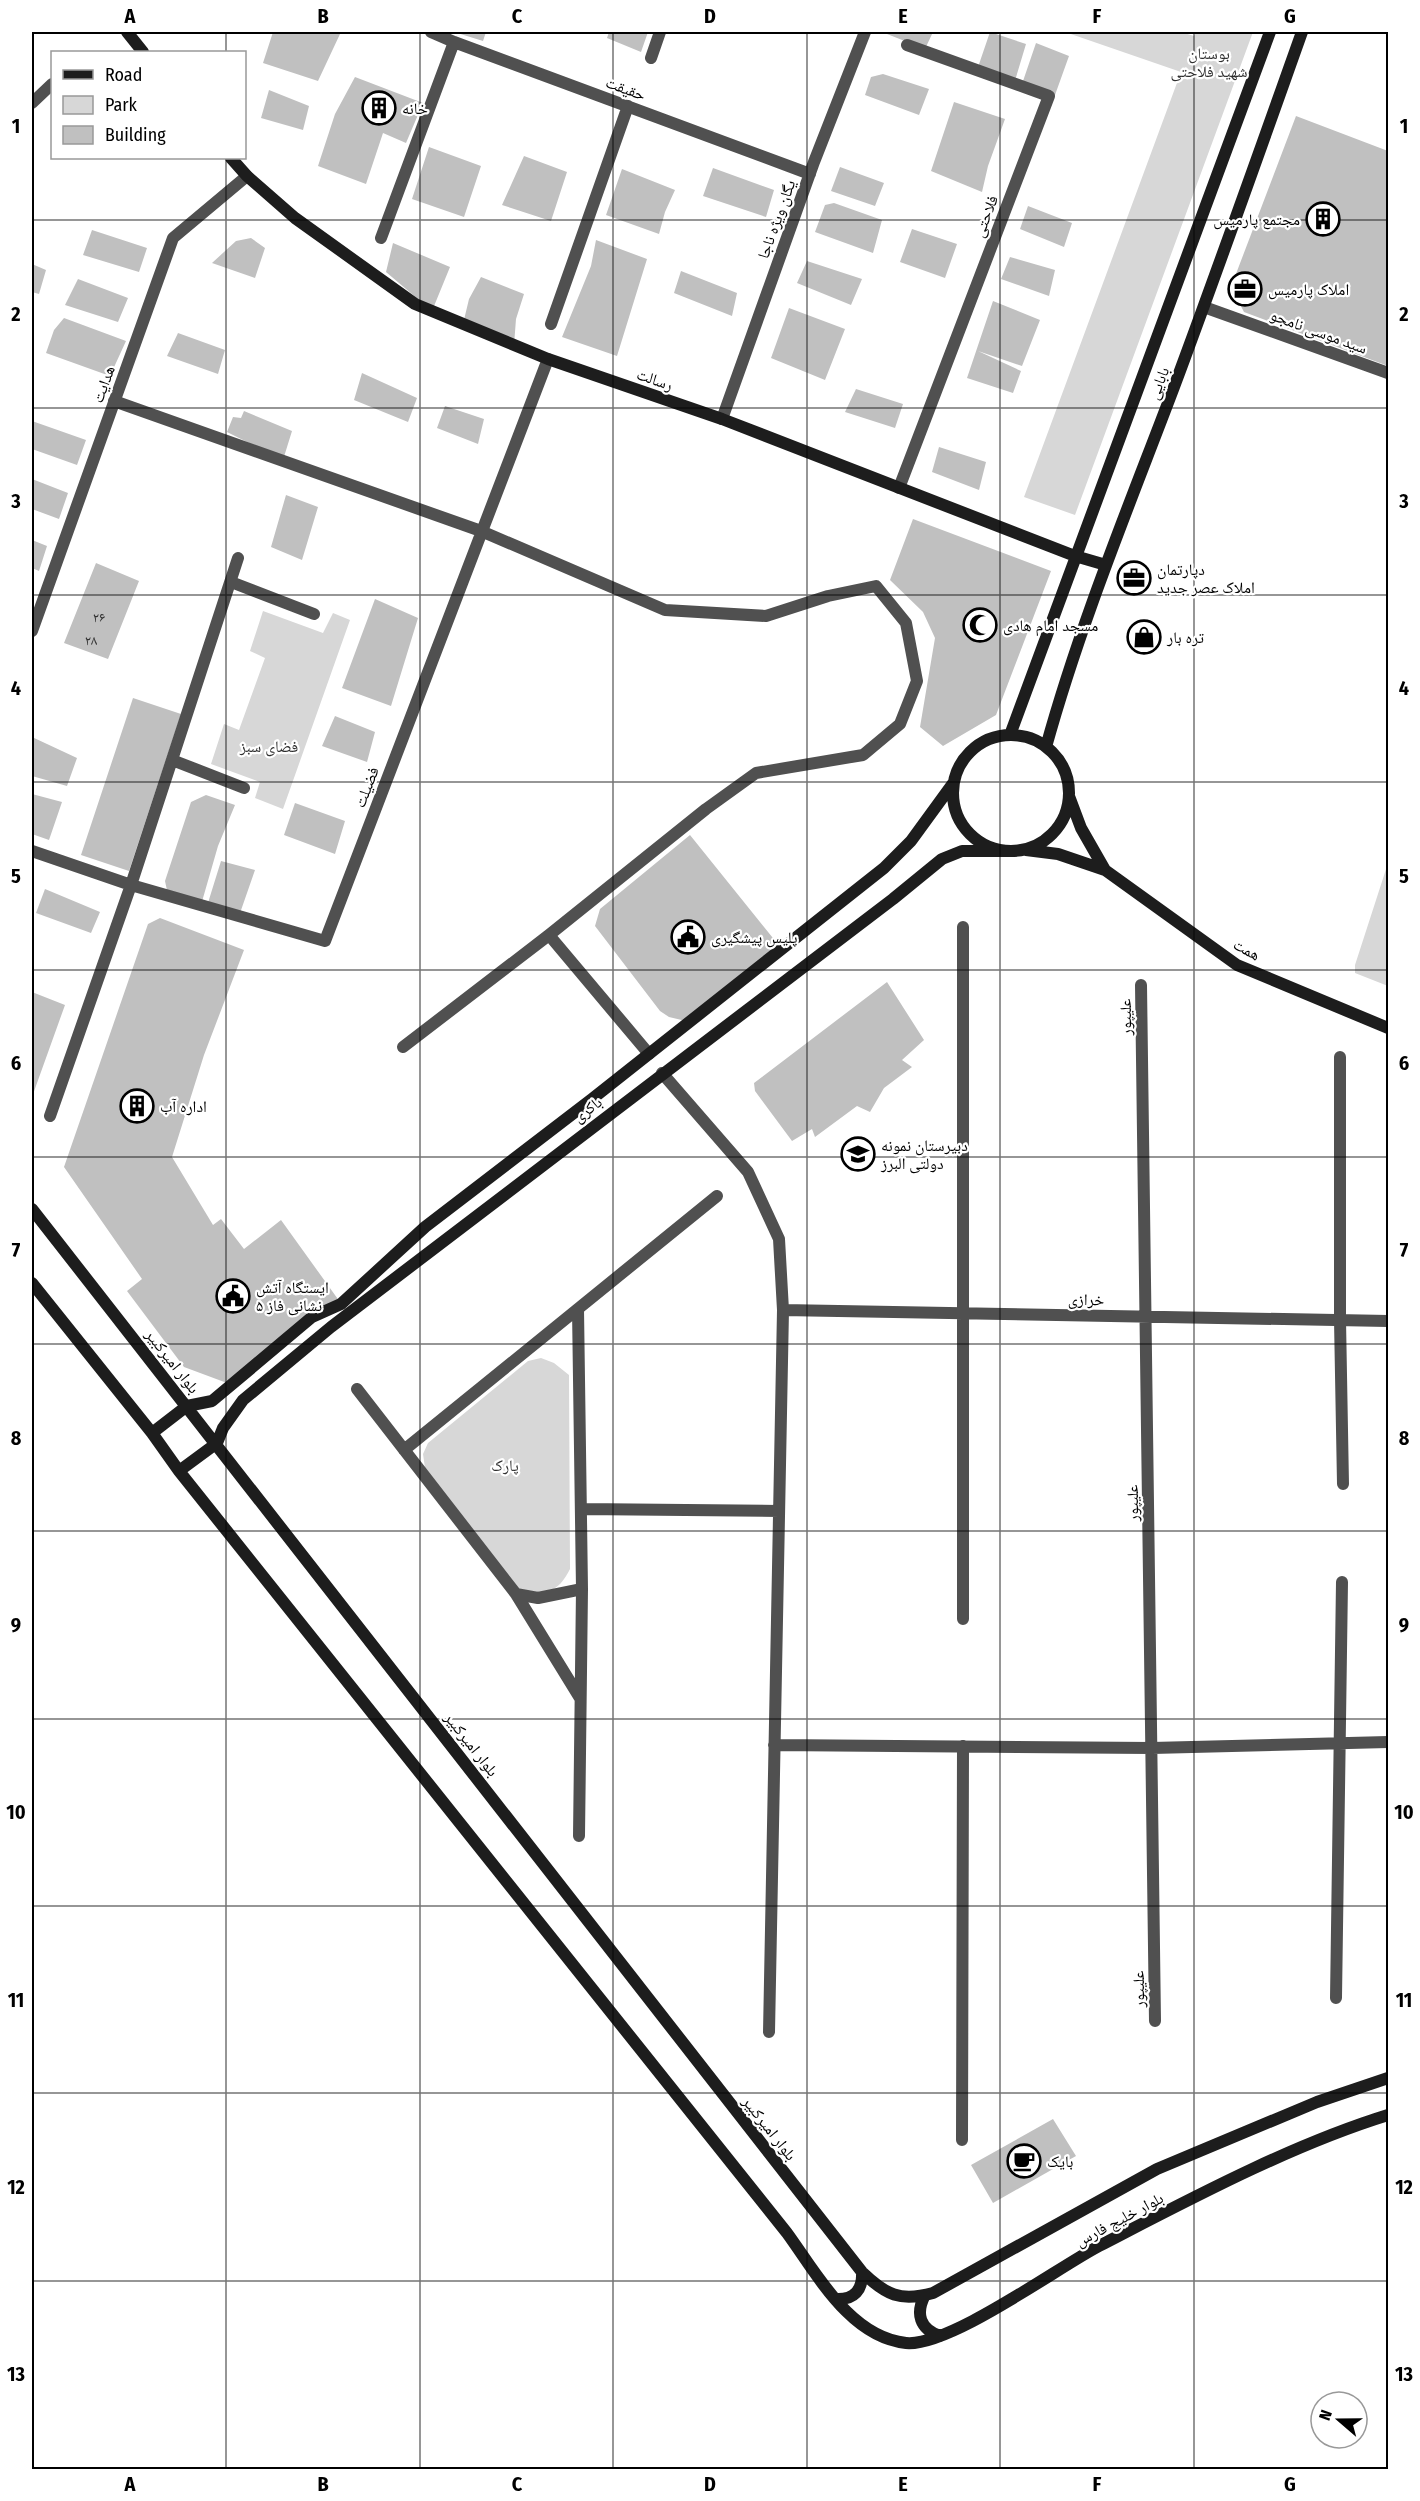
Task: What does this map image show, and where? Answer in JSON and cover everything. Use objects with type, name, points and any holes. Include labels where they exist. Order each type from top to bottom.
[{"type":"street","points":[[127,32],[142,51]]},
{"type":"street","name":"حقیقت","points":[[431,32],[810,174]]},
{"type":"street","points":[[651,58],[660,32]]},
{"type":"street","name":"یگان ویژه ناجا","points":[[722,419],[810,174],[865,32]]},
{"type":"street","name":"بابایی","points":[[1010,735],[1270,32]]},
{"type":"street","name":"بابایی","points":[[1047,747],[1062,688],[1204,307],[1302,32]]},
{"type":"street","points":[[381,238],[454,42]]},
{"type":"street","name":"فلاحتی","points":[[899,488],[1048,96],[907,45]]},
{"type":"street","points":[[32,103],[51,85]]},
{"type":"street","points":[[551,324],[628,106]]},
{"type":"street","name":"رسالت","points":[[232,159],[247,176],[295,218],[415,304],[548,359],[722,419],[1075,556],[1106,565]]},
{"type":"street","name":"هدایت","points":[[32,631],[36,605],[173,238],[247,176]]},
{"type":"street","name":"سید موسی نامجو","points":[[1204,307],[1389,373]]},
{"type":"street","name":"فضیلت","points":[[32,851],[131,885],[325,941],[548,359]]},
{"type":"street","points":[[114,401],[481,531],[665,610],[766,616],[828,596],[876,586],[906,623],[917,681],[900,724],[863,755],[756,773],[706,809],[549,935],[403,1047]]},
{"type":"street","points":[[50,1116],[131,885],[238,558]]},
{"type":"street","points":[[231,582],[314,614]]},
{"type":"street","points":[[1010,735],[1029,738],[1047,747],[1059,760],[1067,777],[1069,796],[1081,828],[1105,870],[1058,855],[1026,850],[1007,851],[988,846],[972,836],[960,820],[954,802],[954,782],[962,764],[974,748],[991,739],[1010,735]]},
{"type":"street","points":[[172,760],[244,788]]},
{"type":"street","name":"باکری","points":[[187,1406],[212,1401],[312,1317],[341,1304],[425,1227],[884,868],[911,841],[954,782]]},
{"type":"street","points":[[1026,850],[1042,842],[1056,830],[1065,814],[1069,796]]},
{"type":"street","name":"باکری","points":[[217,1443],[223,1428],[243,1400],[331,1327],[942,859],[962,851],[1007,851]]},
{"type":"street","name":"همت","points":[[1105,870],[1237,965],[1389,1028]]},
{"type":"street","points":[[963,927],[963,1619]]},
{"type":"street","points":[[549,935],[649,1054],[662,1073],[748,1172],[778,1239],[783,1310],[769,2032]]},
{"type":"street","name":"علیپور","points":[[1141,985],[1155,2021]]},
{"type":"street","points":[[1340,1057],[1340,1320],[1343,1484]]},
{"type":"street","points":[[404,1450],[717,1196]]},
{"type":"street","name":"بلوار امیرکبیر","points":[[32,1209],[217,1443],[861,2272],[876,2286],[891,2294]]},
{"type":"street","points":[[32,1283],[152,1433],[179,1472],[629,2034],[836,2299],[845,2300],[859,2290],[862,2281],[861,2272]]},
{"type":"street","points":[[578,1309],[582,1589],[579,1836]]},
{"type":"street","name":"خرازی","points":[[783,1310],[1389,1321]]},
{"type":"street","points":[[357,1389],[516,1594],[580,1698]]},
{"type":"street","points":[[152,1433],[187,1406]]},
{"type":"street","points":[[179,1472],[217,1443]]},
{"type":"street","points":[[581,1509],[779,1511]]},
{"type":"street","points":[[1336,1998],[1342,1582]]},
{"type":"street","points":[[516,1594],[538,1598],[582,1589]]},
{"type":"street","points":[[774,1745],[1152,1748],[1389,1742]]},
{"type":"street","points":[[962,2140],[963,1746]]},
{"type":"street","name":"بلوار خلیج فارس","points":[[891,2294],[912,2298],[933,2293],[1157,2169],[1317,2102],[1389,2078]]},
{"type":"street","name":"بلوار خلیج فارس","points":[[836,2299],[851,2317],[869,2331],[907,2343],[932,2340],[993,2309],[1097,2247],[1258,2167],[1389,2115]]},
{"type":"street","points":[[924,2295],[919,2315],[922,2325],[930,2332],[940,2336]]},
{"type":"green space","name":"بوستان شهید فلاحتی","points":[[1065,32],[1181,32],[1194,36],[1196,32],[1253,32],[1075,515],[1024,497],[1181,72]]},
{"type":"green space","name":"فضای سبز","points":[[263,611],[323,633],[333,613],[350,620],[283,809],[255,798],[260,782],[211,764],[224,724],[239,730],[265,658],[250,651]]},
{"type":"green space","points":[[1388,863],[1388,986],[1355,973],[1355,965]]},
{"type":"green space","name":"پارک","points":[[541,1358],[554,1363],[569,1375],[570,1569],[555,1588],[532,1597],[519,1590],[425,1468],[423,1454],[428,1443],[528,1361]]},
{"type":"building","points":[[273,32],[340,34],[318,81],[263,63]]},
{"type":"building","points":[[454,32],[486,32],[483,41]]},
{"type":"building","points":[[609,32],[648,32],[641,52],[607,38]]},
{"type":"building","points":[[887,32],[933,32],[925,49],[887,34]]},
{"type":"building","points":[[990,32],[1026,44],[1014,84],[977,70]]},
{"type":"building","points":[[1036,43],[1069,56],[1055,95],[1022,84]]},
{"type":"building","points":[[883,74],[929,89],[919,115],[865,95],[871,77]]},
{"type":"building","points":[[355,77],[423,103],[406,143],[383,133],[366,184],[318,166],[335,114]]},
{"type":"building","points":[[269,90],[309,106],[303,130],[261,118]]},
{"type":"building","points":[[954,102],[1005,119],[988,166],[982,192],[931,171]]},
{"type":"building","name":"مجتمع پارمیس","points":[[1296,116],[1388,151],[1388,366],[1244,312],[1231,287]]},
{"type":"building","points":[[429,147],[481,166],[464,217],[412,199]]},
{"type":"building","points":[[524,156],[567,172],[551,221],[502,205]]},
{"type":"building","points":[[840,167],[884,183],[875,206],[831,191]]},
{"type":"building","points":[[713,168],[774,190],[766,217],[703,196]]},
{"type":"building","points":[[622,169],[675,190],[665,212],[659,234],[606,215]]},
{"type":"building","points":[[834,203],[882,220],[873,253],[815,232],[825,205]]},
{"type":"building","points":[[1028,206],[1072,223],[1064,247],[1020,229]]},
{"type":"building","points":[[912,229],[957,244],[945,278],[900,262]]},
{"type":"building","points":[[92,230],[147,248],[139,272],[83,255]]},
{"type":"building","points":[[251,238],[265,248],[255,278],[212,263],[236,241]]},
{"type":"building","points":[[596,240],[647,259],[617,356],[562,337],[591,266]]},
{"type":"building","points":[[393,243],[450,267],[432,311],[386,272]]},
{"type":"building","points":[[1010,257],[1055,270],[1049,296],[1001,279]]},
{"type":"building","points":[[807,261],[862,279],[851,305],[797,283]]},
{"type":"building","points":[[32,264],[46,270],[39,294],[32,292]]},
{"type":"building","points":[[681,271],[737,293],[732,316],[674,293]]},
{"type":"building","points":[[481,277],[524,294],[516,319],[514,345],[463,324],[469,299]]},
{"type":"building","points":[[78,279],[128,298],[118,322],[65,305]]},
{"type":"building","points":[[993,301],[1040,320],[1022,366],[978,351],[1021,371],[1013,393],[967,378]]},
{"type":"building","points":[[789,308],[845,329],[825,380],[771,358]]},
{"type":"building","points":[[64,318],[126,341],[110,376],[46,353],[54,330]]},
{"type":"building","points":[[178,333],[225,350],[218,374],[167,356]]},
{"type":"building","points":[[362,373],[417,398],[408,422],[354,400]]},
{"type":"building","points":[[856,389],[903,404],[895,428],[845,412]]},
{"type":"building","points":[[445,406],[484,419],[478,444],[437,428]]},
{"type":"building","points":[[244,411],[292,431],[283,460],[227,432],[233,417],[241,418]]},
{"type":"building","points":[[32,421],[86,440],[77,465],[32,449]]},
{"type":"building","points":[[939,447],[986,462],[979,490],[932,472]]},
{"type":"building","points":[[32,479],[68,493],[59,519],[32,509]]},
{"type":"building","points":[[286,495],[318,507],[302,560],[271,547]]},
{"type":"building","name":"مسجد امام هادی","points":[[913,519],[1051,571],[996,715],[943,746],[920,727],[935,638],[923,612],[890,580]]},
{"type":"building","points":[[32,540],[47,546],[39,571],[32,568]]},
{"type":"building","points":[[96,563],[139,581],[108,659],[64,643]]},
{"type":"building","points":[[375,599],[418,618],[391,706],[342,688]]},
{"type":"building","points":[[133,698],[181,714],[129,871],[81,855]]},
{"type":"building","points":[[335,716],[375,732],[367,762],[322,746]]},
{"type":"building","points":[[32,737],[77,758],[67,786],[32,776]]},
{"type":"building","points":[[32,794],[62,802],[49,840],[32,834]]},
{"type":"building","points":[[206,795],[235,805],[218,846],[201,905],[168,895],[165,881],[191,802]]},
{"type":"building","points":[[295,803],[345,821],[335,854],[284,835]]},
{"type":"building","name":"پلیس پیشگیری","points":[[690,835],[781,948],[690,1022],[669,1017],[660,1011],[595,926],[600,909]]},
{"type":"building","points":[[221,861],[255,870],[239,916],[207,906]]},
{"type":"building","points":[[45,889],[100,912],[91,933],[36,913]]},
{"type":"building","name":"اداره آب","points":[[160,918],[244,950],[204,1055],[172,1157],[213,1225],[221,1219],[244,1249],[281,1220],[340,1302],[227,1383],[184,1367],[127,1291],[142,1279],[64,1167],[148,924]]},
{"type":"building","points":[[887,982],[924,1040],[902,1060],[912,1067],[884,1088],[870,1112],[857,1106],[815,1137],[812,1129],[792,1141],[755,1091],[754,1083]]},
{"type":"building","points":[[32,992],[65,1005],[32,1097]]},
{"type":"building","name":"بایک","points":[[1053,2119],[1076,2156],[993,2203],[971,2165]]},
{"type":"place","name":"خانه","points":[[379,108]]},
{"type":"place","name":"مجتمع پارمیس","points":[[1323,219]]},
{"type":"place","name":"املاک پارمیس","points":[[1245,289]]},
{"type":"place","name":"دپارتمان املاک عصر جدید","points":[[1134,578]]},
{"type":"place","name":"مسجد امام هادی","points":[[980,625]]},
{"type":"place","name":"تره بار","points":[[1144,637]]},
{"type":"place","name":"پلیس پیشگیری","points":[[688,937]]},
{"type":"place","name":"اداره آب","points":[[137,1106]]},
{"type":"place","name":"دبیرستان نمونه دولتی البرز","points":[[858,1154]]},
{"type":"place","name":"ایستگاه آتش نشانی فاز ۵","points":[[233,1296]]},
{"type":"place","name":"بایک","points":[[1024,2161]]}]
